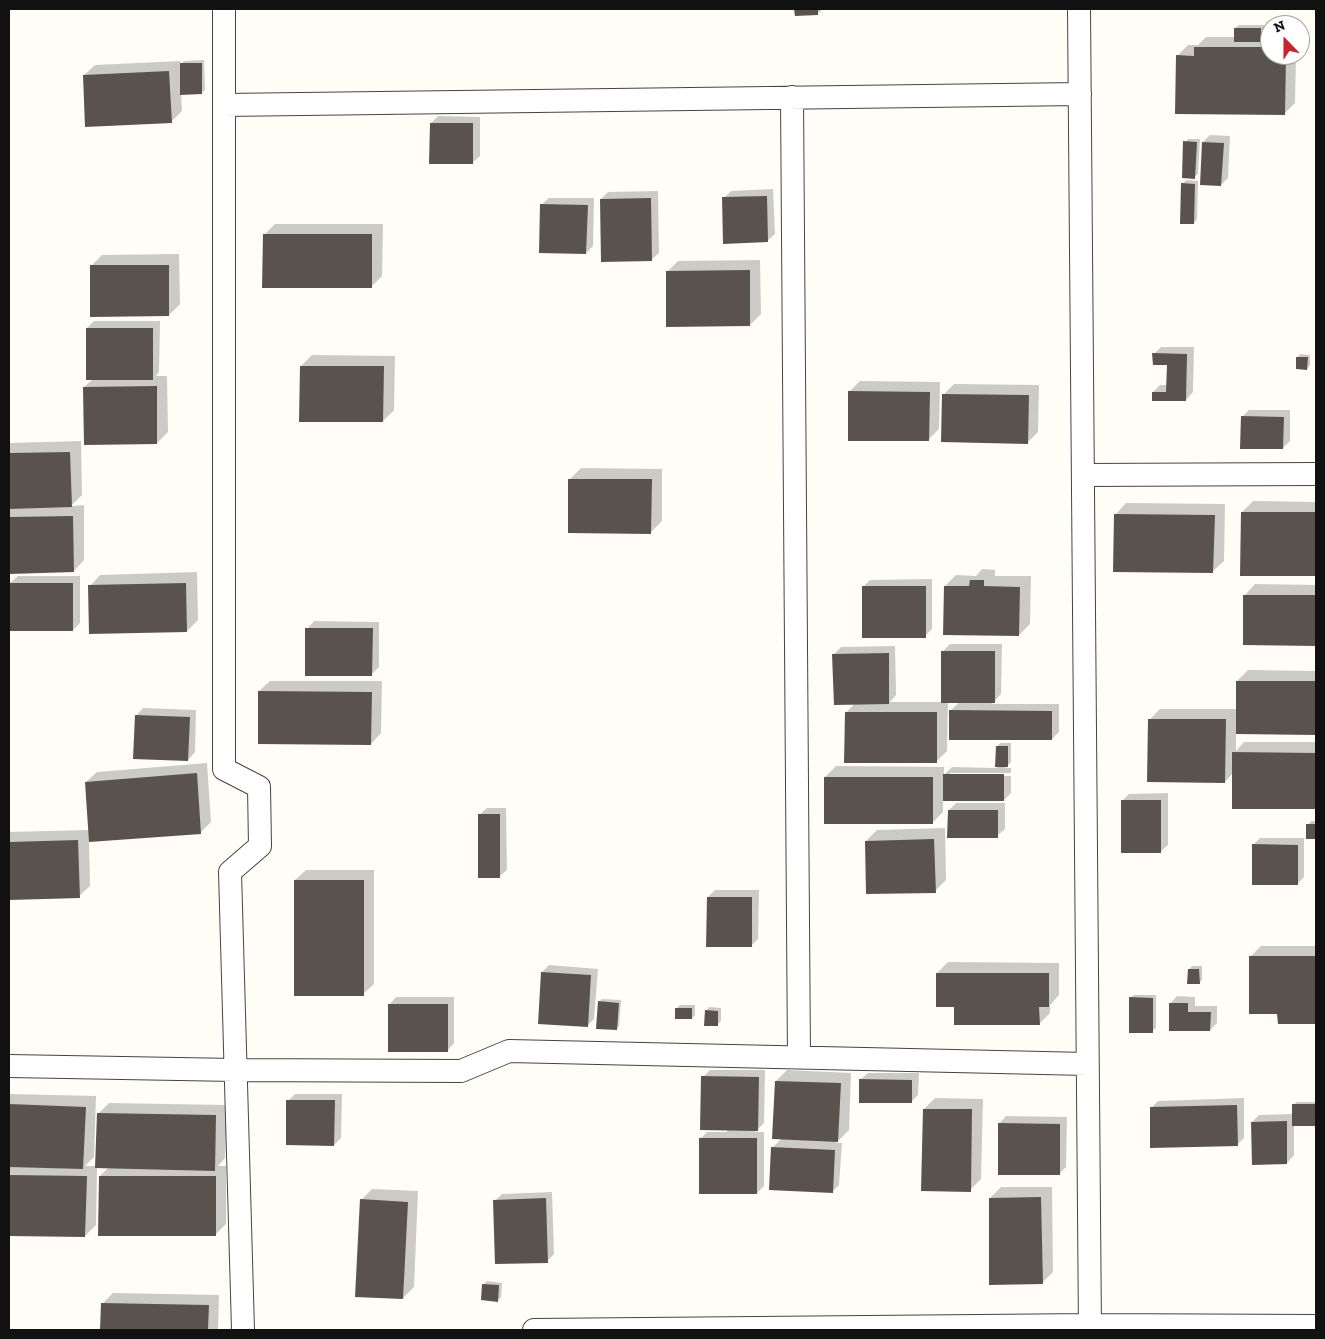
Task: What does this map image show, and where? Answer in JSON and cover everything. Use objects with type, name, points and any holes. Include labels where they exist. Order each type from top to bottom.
[{"type":"street","points":[[224,9],[224,769],[258,787],[260,846],[230,872],[242,1330]]},
{"type":"street","points":[[1079,9],[1090,1328]]},
{"type":"street","points":[[224,105],[1080,94]]},
{"type":"street","points":[[792,98],[799,1057]]},
{"type":"street","points":[[1083,475],[1316,474]]},
{"type":"street","points":[[9,1066],[461,1071],[509,1051],[1088,1064]]},
{"type":"street","points":[[534,1330],[1316,1326]]},
{"type":"building","points":[[794,9],[818,9],[818,15],[795,16]]},
{"type":"building","points":[[1234,28],[1260,28],[1260,42],[1234,42]]},
{"type":"building","points":[[1194,47],[1260,47],[1260,65],[1286,65],[1285,115],[1175,114],[1176,55],[1194,56]]},
{"type":"building","points":[[180,63],[202,63],[202,94],[180,95]]},
{"type":"building","points":[[169,71],[172,123],[85,127],[83,75]]},
{"type":"building","points":[[430,123],[473,123],[473,164],[429,164]]},
{"type":"building","points":[[1183,141],[1197,142],[1195,179],[1182,178]]},
{"type":"building","points":[[1202,142],[1224,143],[1221,186],[1200,185]]},
{"type":"building","points":[[1181,183],[1195,184],[1194,224],[1180,224]]},
{"type":"building","points":[[767,196],[768,242],[723,244],[722,197]]},
{"type":"building","points":[[651,198],[652,261],[601,262],[600,199]]},
{"type":"building","points":[[540,204],[588,205],[586,254],[539,253]]},
{"type":"building","points":[[263,234],[372,234],[372,288],[262,288]]},
{"type":"building","points":[[90,265],[169,265],[169,316],[90,317]]},
{"type":"building","points":[[750,270],[750,326],[666,327],[666,271]]},
{"type":"building","points":[[86,328],[153,328],[153,380],[86,380]]},
{"type":"building","points":[[1152,353],[1187,354],[1186,401],[1152,401],[1152,392],[1166,392],[1167,365],[1153,365]]},
{"type":"building","points":[[1296,357],[1308,357],[1307,370],[1296,369]]},
{"type":"building","points":[[300,366],[384,366],[383,422],[299,422]]},
{"type":"building","points":[[157,386],[157,444],[84,445],[83,387]]},
{"type":"building","points":[[848,391],[930,392],[929,441],[848,441]]},
{"type":"building","points":[[942,394],[1029,395],[1028,444],[941,442]]},
{"type":"building","points":[[1241,416],[1284,417],[1283,449],[1240,449]]},
{"type":"building","points":[[70,452],[72,507],[9,509],[9,453]]},
{"type":"building","points":[[568,479],[652,479],[651,534],[568,533]]},
{"type":"building","points":[[1241,512],[1316,512],[1316,576],[1240,576]]},
{"type":"building","points":[[1114,514],[1215,515],[1213,573],[1113,572]]},
{"type":"building","points":[[73,516],[74,572],[9,574],[9,517]]},
{"type":"building","points":[[970,580],[984,580],[984,586],[1020,587],[1019,636],[943,635],[944,586],[969,586]]},
{"type":"building","points":[[9,583],[73,583],[73,631],[9,631]]},
{"type":"building","points":[[186,583],[187,632],[89,634],[88,585]]},
{"type":"building","points":[[862,586],[926,586],[926,638],[862,638]]},
{"type":"building","points":[[1243,595],[1316,595],[1316,646],[1243,645]]},
{"type":"building","points":[[305,628],[373,628],[372,676],[305,676]]},
{"type":"building","points":[[941,651],[995,651],[995,703],[941,703]]},
{"type":"building","points":[[889,653],[889,704],[834,705],[832,654]]},
{"type":"building","points":[[1236,681],[1316,681],[1316,735],[1236,734]]},
{"type":"building","points":[[258,691],[372,692],[371,745],[258,744]]},
{"type":"building","points":[[949,710],[1052,711],[1052,740],[949,740]]},
{"type":"building","points":[[845,712],[937,712],[937,763],[844,763]]},
{"type":"building","points":[[135,715],[190,717],[188,761],[133,759]]},
{"type":"building","points":[[1148,719],[1226,719],[1225,783],[1147,782]]},
{"type":"building","points":[[996,746],[1008,746],[1008,767],[995,767]]},
{"type":"building","points":[[1232,752],[1316,753],[1316,809],[1232,809]]},
{"type":"building","points":[[197,773],[201,834],[89,842],[85,782]]},
{"type":"building","points":[[943,774],[1004,774],[1004,801],[943,801]]},
{"type":"building","points":[[824,777],[933,777],[933,824],[824,824]]},
{"type":"building","points":[[1121,800],[1161,800],[1161,853],[1121,853]]},
{"type":"building","points":[[948,810],[998,810],[998,838],[947,838]]},
{"type":"building","points":[[478,814],[500,814],[500,878],[478,878]]},
{"type":"building","points":[[1306,824],[1316,824],[1316,839],[1306,839]]},
{"type":"building","points":[[934,839],[936,893],[866,894],[865,841]]},
{"type":"building","points":[[78,840],[80,898],[9,900],[9,842]]},
{"type":"building","points":[[1252,844],[1298,845],[1298,885],[1252,885]]},
{"type":"building","points":[[294,880],[364,880],[364,996],[294,996]]},
{"type":"building","points":[[707,897],[752,897],[752,947],[706,947]]},
{"type":"building","points":[[1249,956],[1316,956],[1316,1024],[1278,1024],[1277,1014],[1249,1014]]},
{"type":"building","points":[[1188,969],[1199,969],[1200,984],[1187,984]]},
{"type":"building","points":[[541,972],[591,975],[588,1027],[538,1024]]},
{"type":"building","points":[[936,973],[1049,973],[1049,1007],[1039,1007],[1040,1025],[954,1025],[954,1007],[936,1007]]},
{"type":"building","points":[[1129,997],[1153,998],[1153,1033],[1129,1033]]},
{"type":"building","points":[[598,1001],[619,1003],[617,1030],[596,1029]]},
{"type":"building","points":[[1169,1003],[1188,1003],[1188,1012],[1211,1012],[1210,1031],[1169,1031]]},
{"type":"building","points":[[388,1004],[448,1004],[448,1052],[388,1052]]},
{"type":"building","points":[[675,1008],[692,1008],[692,1019],[675,1019]]},
{"type":"building","points":[[705,1010],[718,1011],[718,1026],[704,1026]]},
{"type":"building","points":[[701,1076],[759,1077],[758,1131],[700,1130]]},
{"type":"building","points":[[859,1079],[912,1080],[912,1103],[859,1103]]},
{"type":"building","points":[[775,1081],[841,1083],[838,1142],[772,1139]]},
{"type":"building","points":[[286,1100],[335,1100],[334,1146],[286,1145]]},
{"type":"building","points":[[9,1104],[86,1107],[83,1169],[9,1167]]},
{"type":"building","points":[[1292,1104],[1316,1104],[1316,1126],[1292,1126]]},
{"type":"building","points":[[1237,1105],[1238,1146],[1150,1148],[1150,1107]]},
{"type":"building","points":[[923,1109],[972,1109],[971,1192],[921,1191]]},
{"type":"building","points":[[97,1113],[216,1115],[215,1171],[95,1168]]},
{"type":"building","points":[[1287,1121],[1287,1164],[1252,1165],[1251,1122]]},
{"type":"building","points":[[998,1123],[1060,1124],[1060,1175],[998,1175]]},
{"type":"building","points":[[699,1138],[757,1138],[757,1194],[699,1194]]},
{"type":"building","points":[[771,1147],[835,1150],[833,1193],[769,1190]]},
{"type":"building","points":[[9,1175],[87,1176],[85,1237],[9,1236]]},
{"type":"building","points":[[99,1176],[216,1176],[216,1236],[98,1236]]},
{"type":"building","points":[[1041,1197],[1043,1284],[989,1285],[989,1198]]},
{"type":"building","points":[[546,1198],[548,1263],[495,1264],[493,1200]]},
{"type":"building","points":[[360,1199],[408,1202],[403,1299],[355,1297]]},
{"type":"building","points":[[482,1284],[499,1285],[498,1302],[481,1300]]},
{"type":"building","points":[[101,1303],[209,1305],[208,1330],[100,1330]]}]
